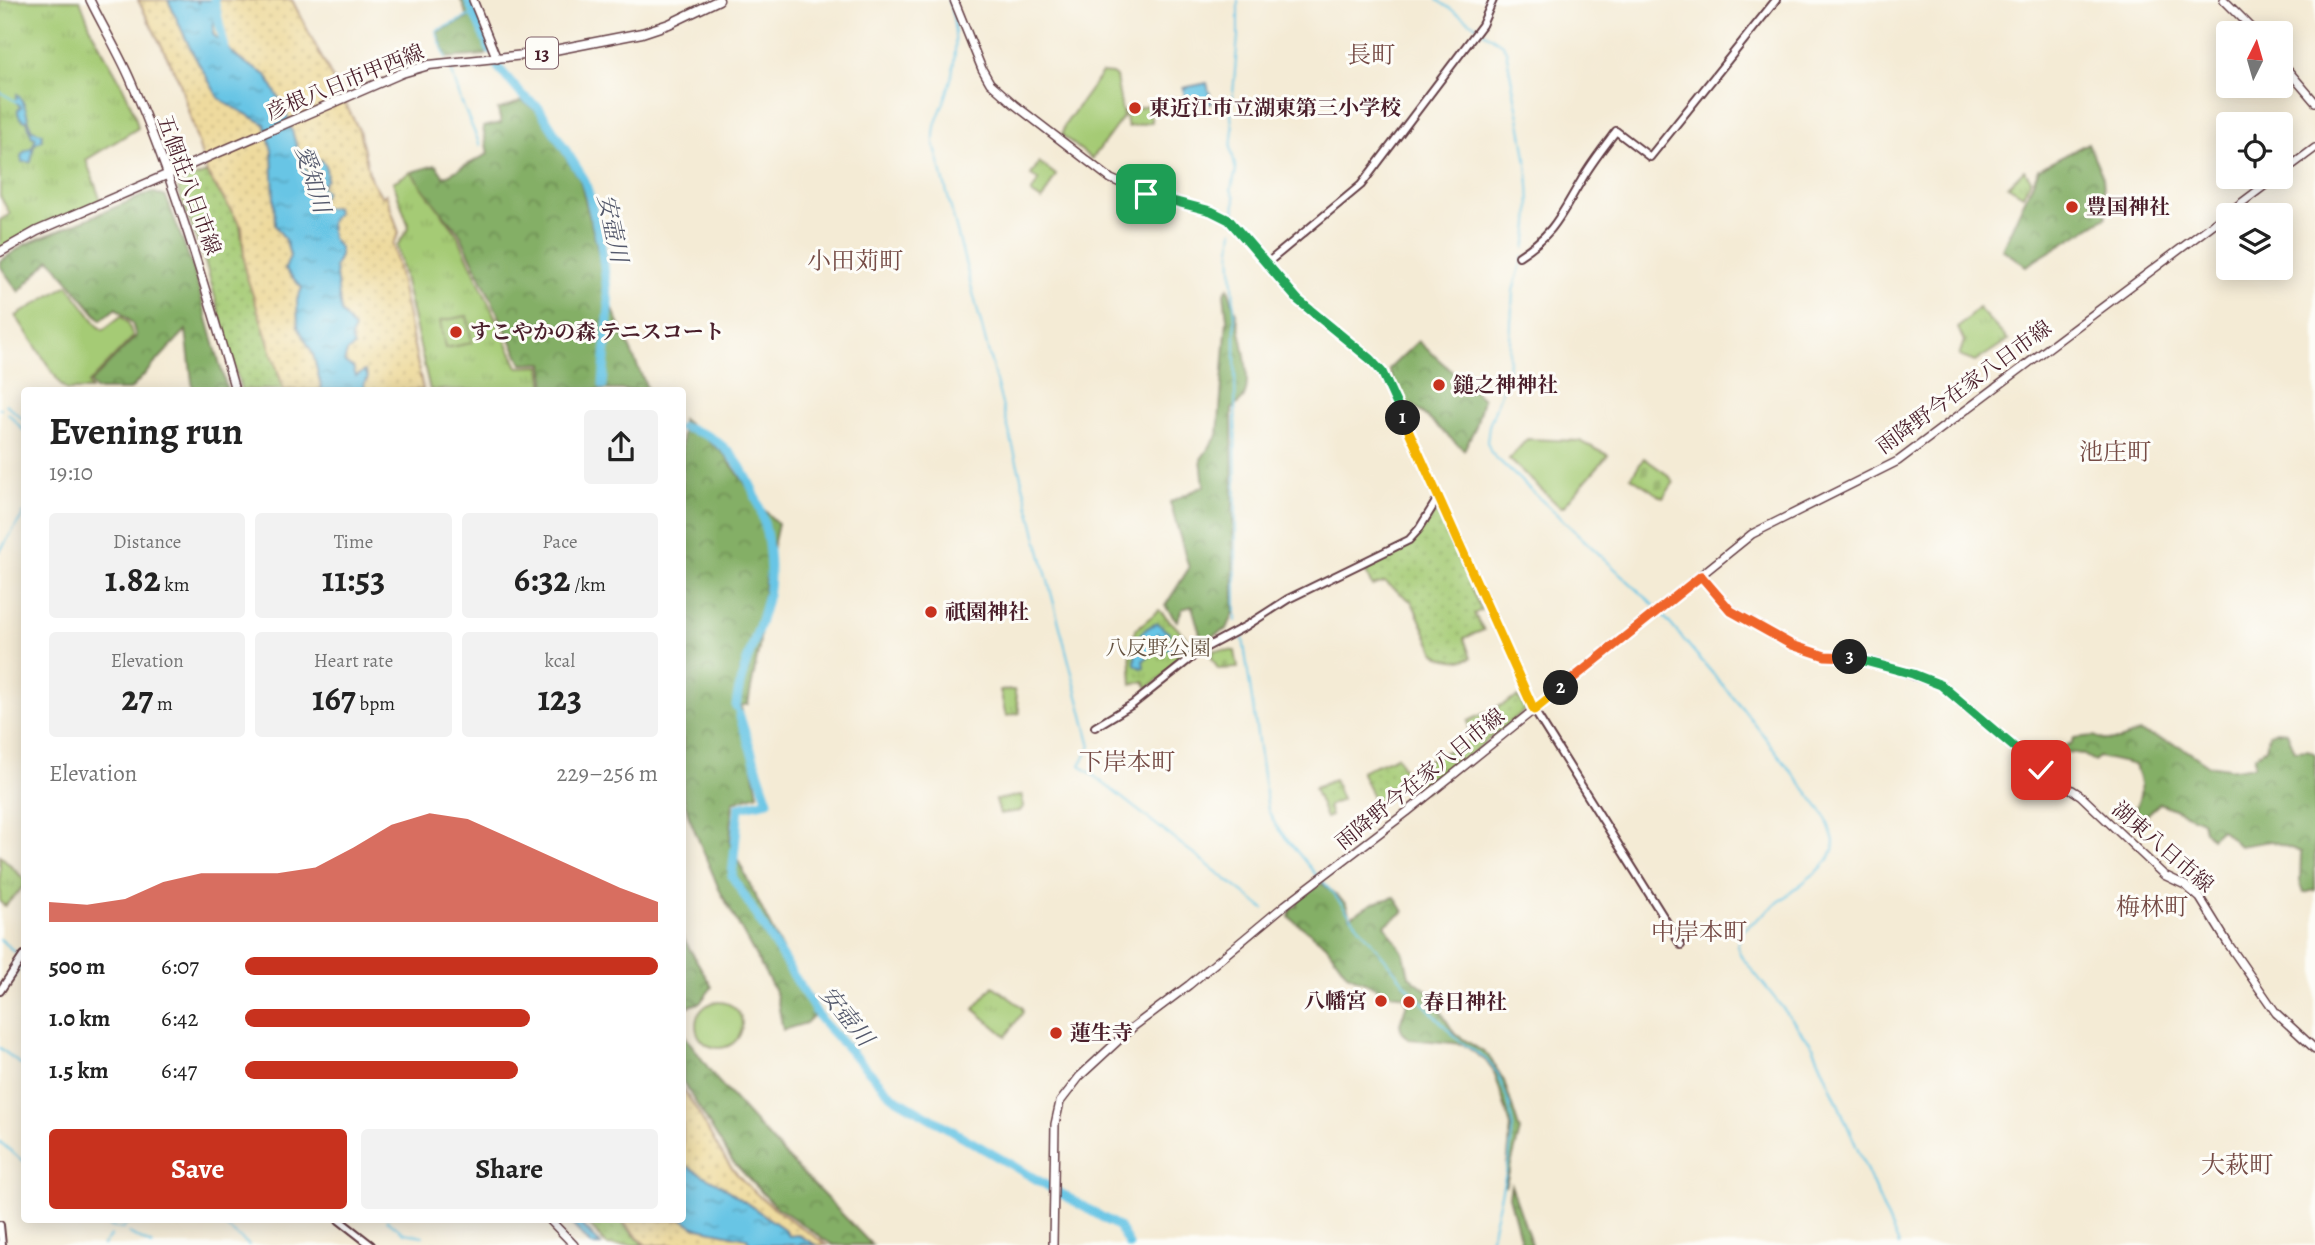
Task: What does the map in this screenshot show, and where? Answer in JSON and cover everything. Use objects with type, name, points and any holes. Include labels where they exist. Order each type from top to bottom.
[{"type":"main road","name":"五個荘八日市線","points":[[90,0],[130,80],[168,176],[201,268],[234,387]]},
{"type":"main road","points":[[473,0],[497,59]]},
{"type":"main road","name":"彦根八日市甲西線","points":[[0,252],[37,231],[362,90],[429,65],[534,54],[642,33],[669,24],[719,0]]},
{"type":"main road","points":[[954,0],[990,83],[1015,105],[1111,179],[1146,194],[1211,211],[1229,220],[1298,300],[1382,372],[1534,710]]},
{"type":"main road","points":[[2224,0],[2245,21]]},
{"type":"main road","points":[[2293,76],[2315,102]]},
{"type":"main road","points":[[2293,164],[2315,148]]},
{"type":"main road","name":"雨降野今在家八日市線","points":[[1053,1245],[1055,1124],[1060,1102],[1070,1086],[1133,1027],[1189,985],[1285,905],[1364,846],[1752,534],[1898,461],[2260,189]]},
{"type":"main road","name":"湖東八日市線","points":[[1701,576],[1731,611],[1792,645],[1825,656],[1844,656],[1880,664],[1941,685],[2041,770],[2080,795],[2164,876],[2185,885],[2200,898],[2276,1013],[2315,1049]]},
{"type":"main road","points":[[553,1223],[574,1245]]},
{"type":"street","points":[[1266,264],[1361,185],[1479,29],[1493,0]]},
{"type":"street","points":[[1519,256],[1549,233],[1562,217],[1582,178],[1616,131],[1650,157],[1776,0]]},
{"type":"street","points":[[1095,727],[1133,704],[1201,650],[1288,599],[1409,540],[1438,498]]},
{"type":"street","points":[[1534,710],[1681,945]]},
{"type":"street","points":[[0,991],[21,963]]},
{"type":"street","points":[[343,1223],[371,1245]]},
{"type":"street","points":[[0,1225],[2,1245]]},
{"type":"green space","points":[[0,0],[80,0],[92,31],[125,90],[138,128],[86,160],[101,201],[0,249],[0,220],[10,214],[0,196]]},
{"type":"green space","points":[[461,0],[467,0],[488,50],[486,55],[447,58],[437,32],[468,18]]},
{"type":"green space","points":[[1102,73],[1116,77],[1123,117],[1092,159],[1062,135],[1064,126]]},
{"type":"green space","points":[[522,101],[537,111],[580,180],[613,310],[647,387],[546,387],[543,363],[522,364],[459,232],[429,198],[411,172],[436,165],[444,177],[488,154],[483,127],[501,123],[498,110]]},
{"type":"green space","points":[[1148,106],[1152,122],[1128,127],[1124,111]]},
{"type":"green space","points":[[2088,143],[2103,177],[2106,217],[2026,266],[2002,249],[2039,169]]},
{"type":"green space","points":[[1039,162],[1056,175],[1042,200],[1031,193],[1039,180],[1031,175]]},
{"type":"green space","points":[[2024,170],[2031,179],[2023,195],[2008,186]]},
{"type":"green space","points":[[411,172],[457,234],[518,367],[541,366],[544,387],[429,387],[397,246],[409,227],[393,182]]},
{"type":"green space","points":[[207,173],[240,225],[247,275],[283,387],[240,387],[207,268],[178,190],[186,180]]},
{"type":"green space","points":[[152,192],[166,197],[192,265],[226,387],[193,387],[186,330],[133,387],[93,387],[90,383],[136,336],[132,323],[116,308],[101,320],[50,259],[19,292],[0,266],[0,261],[26,244]]},
{"type":"green space","points":[[68,285],[99,327],[103,330],[121,316],[128,323],[133,337],[88,384],[90,387],[63,387],[16,316]]},
{"type":"green space","points":[[1228,288],[1239,327],[1247,375],[1244,397],[1232,409],[1234,613],[1227,629],[1202,641],[1192,606],[1182,609],[1177,621],[1165,606],[1189,568],[1170,502],[1204,486],[1201,459],[1218,435],[1227,319],[1224,293]]},
{"type":"green space","points":[[1978,308],[2008,340],[1975,362],[1959,356],[1964,341],[1958,328]]},
{"type":"green space","name":"すこやかの森 テニスコート","points":[[467,316],[472,343],[445,348],[440,321]]},
{"type":"green space","points":[[1418,341],[1483,399],[1476,426],[1464,450],[1413,405],[1404,410],[1389,369]]},
{"type":"green space","points":[[686,422],[724,454],[764,510],[778,524],[765,581],[759,648],[748,704],[741,706],[758,794],[733,802],[730,844],[814,1015],[806,1023],[783,1030],[776,993],[719,889],[686,806]]},
{"type":"green space","points":[[1527,439],[1580,441],[1608,455],[1563,507],[1560,507],[1509,459]]},
{"type":"green space","points":[[1644,458],[1674,482],[1663,498],[1631,477]]},
{"type":"green space","points":[[1438,513],[1481,610],[1474,614],[1484,630],[1464,638],[1471,658],[1448,659],[1435,653],[1412,602],[1385,582],[1372,586],[1364,568],[1415,539],[1432,515]]},
{"type":"green space","name":"八反野公園","points":[[1159,610],[1197,648],[1148,688],[1144,681],[1132,685],[1130,650],[1135,630]]},
{"type":"green space","points":[[1214,650],[1235,651],[1238,668],[1218,669],[1211,656]]},
{"type":"green space","points":[[1000,690],[1014,690],[1020,713],[1006,716]]},
{"type":"green space","points":[[1518,697],[1525,710],[1424,792],[1411,768],[1471,740],[1468,721]]},
{"type":"green space","points":[[2139,732],[2180,746],[2208,765],[2235,769],[2254,766],[2255,756],[2266,748],[2269,734],[2287,732],[2295,751],[2308,750],[2315,754],[2315,890],[2304,893],[2300,881],[2301,852],[2271,841],[2239,846],[2221,829],[2211,838],[2204,830],[2202,821],[2160,803],[2140,821],[2131,815],[2140,791],[2135,765],[2099,757],[2094,761],[2082,754],[2057,751],[2072,743],[2074,738],[2094,736],[2104,740],[2119,740]]},
{"type":"green space","points":[[1397,756],[1411,785],[1381,797],[1382,802],[1376,804],[1361,771]]},
{"type":"green space","points":[[1334,780],[1342,800],[1328,806],[1331,816],[1326,818],[1314,788]]},
{"type":"green space","points":[[1022,795],[1023,807],[1020,811],[1000,814],[996,800]]},
{"type":"green space","points":[[0,855],[21,876],[21,889],[5,906],[0,902]]},
{"type":"green space","points":[[1322,883],[1346,904],[1350,917],[1373,903],[1395,897],[1404,912],[1385,925],[1404,954],[1409,976],[1430,993],[1454,1033],[1488,1055],[1504,1081],[1520,1131],[1505,1187],[1511,1126],[1495,1074],[1486,1061],[1463,1044],[1409,1039],[1402,1033],[1400,1024],[1407,1003],[1404,996],[1388,993],[1347,974],[1326,945],[1289,917],[1291,908],[1297,906],[1298,900]]},
{"type":"green space","points":[[686,943],[712,987],[700,1003],[686,1007]]},
{"type":"green space","points":[[993,986],[1022,1007],[1023,1012],[1006,1036],[974,1009]]},
{"type":"green space","points":[[719,1002],[735,1009],[742,1025],[735,1041],[719,1048],[703,1041],[696,1025],[703,1009]]},
{"type":"green space","points":[[686,1037],[717,1080],[872,1245],[833,1245],[774,1205],[732,1161],[686,1087]]},
{"type":"green space","points":[[1511,1185],[1532,1245],[1524,1245],[1521,1241],[1509,1196]]},
{"type":"green space","points":[[588,1223],[623,1223],[644,1245],[607,1245]]},
{"type":"sand","points":[[138,0],[292,0],[359,130],[370,177],[382,197],[386,194],[399,233],[393,244],[422,387],[283,387],[245,271],[242,227],[207,173],[179,80]]},
{"type":"sand","points":[[686,1094],[724,1158],[741,1179],[776,1210],[827,1245],[646,1245],[624,1223],[686,1223]]},
{"type":"water","points":[[168,0],[197,0],[198,4],[199,0],[216,0],[213,34],[240,60],[266,75],[286,111],[302,164],[307,171],[313,173],[321,159],[326,166],[327,179],[321,187],[326,192],[320,201],[322,208],[336,207],[337,213],[330,222],[332,238],[340,248],[335,267],[341,312],[354,329],[351,338],[354,347],[347,352],[344,362],[353,367],[356,376],[365,371],[368,377],[365,387],[321,387],[313,354],[298,327],[297,300],[302,288],[285,269],[290,256],[286,241],[275,225],[272,151],[265,124],[218,97],[191,50]]},
{"type":"water","points":[[1207,83],[1212,103],[1196,107],[1194,99],[1186,101],[1183,88]]},
{"type":"water","points":[[17,94],[32,130],[42,133],[42,140],[34,145],[31,162],[22,162],[21,156],[32,148],[36,137],[32,137],[27,121],[19,116],[18,110],[21,107],[16,102]]},
{"type":"water","points":[[1157,623],[1170,634],[1165,638],[1158,634],[1158,644],[1176,644],[1171,650],[1160,647],[1143,661],[1144,667],[1141,668],[1135,664],[1138,638],[1144,630]]},
{"type":"water","points":[[686,1166],[719,1184],[784,1229],[789,1236],[798,1235],[816,1245],[750,1245],[747,1238],[694,1227],[686,1221]]},
{"type":"water","points":[[571,1223],[581,1223],[601,1245],[591,1245]]},
{"type":"waterway","name":"愛知川","points":[[214,0],[224,55]]},
{"type":"waterway","name":"安壺川","points":[[468,0],[490,50]]},
{"type":"waterway","points":[[948,0],[954,25],[954,64],[935,126],[934,143],[1091,746],[1080,765],[1264,909]]},
{"type":"waterway","points":[[1234,221],[1235,197],[1231,190],[1236,171],[1231,148],[1231,117],[1238,36],[1238,0]]},
{"type":"waterway","points":[[1437,0],[1478,27]]},
{"type":"waterway","points":[[446,58],[436,31],[474,14]]},
{"type":"waterway","points":[[1482,31],[1502,44],[1506,50],[1528,176],[1530,201],[1525,248]]},
{"type":"waterway","points":[[450,66],[461,101],[480,145]]},
{"type":"waterway","name":"安壺川","points":[[497,66],[522,95],[539,108],[584,179],[589,194],[601,243],[609,306],[603,385]]},
{"type":"waterway","points":[[0,92],[17,102]]},
{"type":"waterway","points":[[1233,230],[1231,249],[1235,323],[1236,621]]},
{"type":"waterway","points":[[1523,257],[1513,291],[1508,373],[1489,426],[1487,442],[1491,453],[1657,608]]},
{"type":"waterway","points":[[6,404],[21,417]]},
{"type":"waterway","points":[[8,413],[21,428]]},
{"type":"waterway","name":"安壺川","points":[[686,428],[708,436],[738,463],[758,503],[768,547],[769,588],[742,677],[736,707]]},
{"type":"waterway","points":[[0,551],[21,518]]},
{"type":"waterway","points":[[1660,612],[1743,709],[1825,815],[1834,841],[1829,859],[1742,931],[1737,946],[1741,956],[1813,1046],[1899,1245]]},
{"type":"waterway","points":[[1243,638],[1268,810],[1276,826],[1317,876]]},
{"type":"waterway","points":[[1175,646],[1183,643],[1196,646]]},
{"type":"waterway","name":"安壺川","points":[[739,714],[768,801],[739,807],[732,876],[821,1020],[892,1096],[1119,1227],[1129,1245]]},
{"type":"waterway","points":[[1322,880],[1406,985],[1457,1039],[1486,1059],[1498,1074],[1509,1104],[1513,1127],[1509,1160],[1489,1245]]},
{"type":"waterway","points":[[0,939],[15,952]]},
{"type":"waterway","points":[[0,997],[21,965]]},
{"type":"waterway","points":[[0,1048],[21,1065]]},
{"type":"waterway","points":[[0,1142],[21,1160]]},
{"type":"waterway","points":[[104,1223],[123,1229],[128,1223]]},
{"type":"waterway","points":[[221,1223],[249,1245]]},
{"type":"waterway","points":[[391,1223],[404,1233],[423,1236]]},
{"type":"waterway","points":[[129,1233],[152,1245]]},
{"type":"waterway","points":[[103,1245],[111,1235]]},
{"type":"place","name":"東近江市立湖東第三小学校","points":[[1135,108]]},
{"type":"place","name":"豊国神社","points":[[2072,207]]},
{"type":"place","name":"すこやかの森 テニスコート","points":[[456,332]]},
{"type":"place","name":"鎚之神神社","points":[[1439,385]]},
{"type":"place","name":"祇園神社","points":[[931,612]]},
{"type":"place","name":"八幡宮","points":[[1381,1001]]},
{"type":"place","name":"春日神社","points":[[1409,1002]]},
{"type":"place","name":"蓮生寺","points":[[1056,1033]]},
{"type":"district","name":"長町","points":[[1371,55]]},
{"type":"district","name":"小田苅町","points":[[855,261]]},
{"type":"district","name":"池庄町","points":[[2115,452]]},
{"type":"district","name":"下岸本町","points":[[1127,762]]},
{"type":"district","name":"梅林町","points":[[2152,907]]},
{"type":"district","name":"中岸本町","points":[[1699,932]]},
{"type":"district","name":"大萩町","points":[[2237,1165]]},
{"type":"route","points":[[1146,194],[1211,211],[1229,220],[1298,300],[1382,372],[1534,710],[1701,576],[1731,611],[1792,645],[1825,656],[1844,656],[1880,664],[1941,685],[2041,770]]}]
